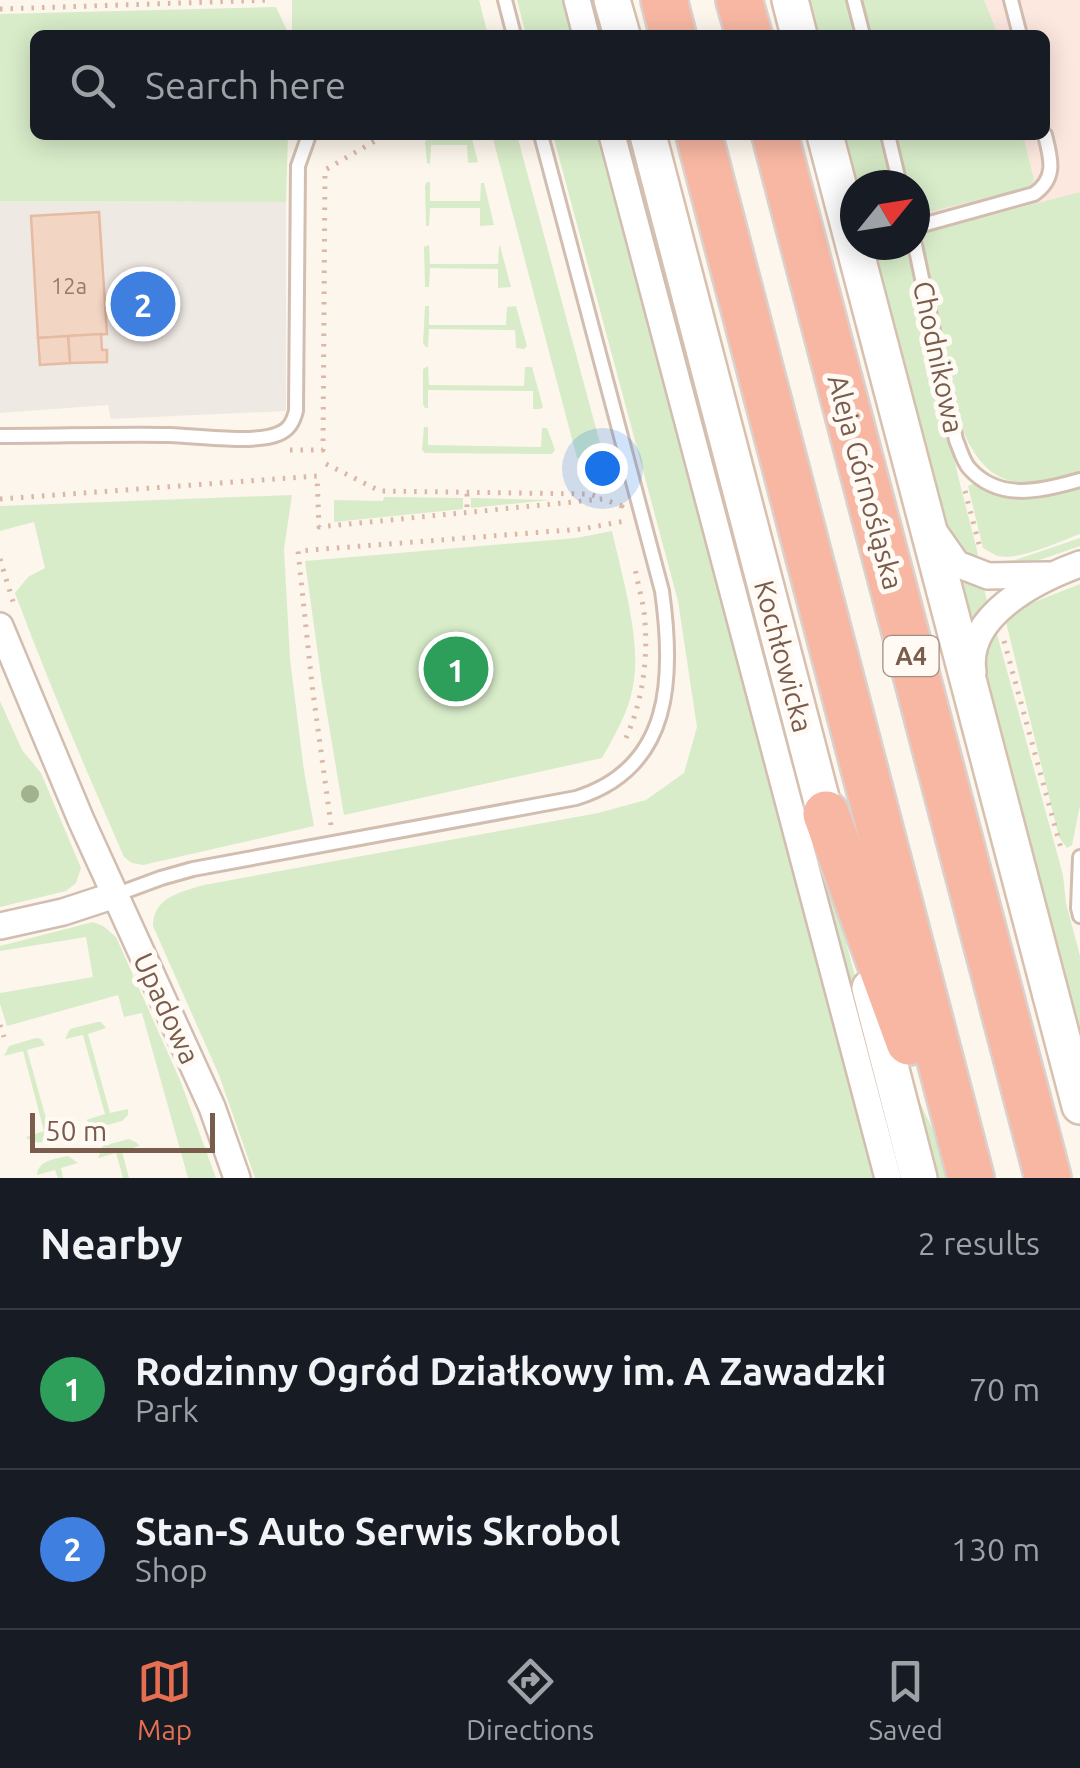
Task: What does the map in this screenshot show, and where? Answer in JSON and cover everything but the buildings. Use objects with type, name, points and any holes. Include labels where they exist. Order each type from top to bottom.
[{"type":"highway","points":[[664,0],[672,30]]},
{"type":"highway","points":[[740,0],[747,30]]},
{"type":"highway","points":[[700,140],[968,1178]]},
{"type":"highway","name":"Aleja Górnośląska","points":[[776,140],[1048,1178]]},
{"type":"highway","points":[[826,814],[925,1084],[968,1178]]},
{"type":"main road","points":[[612,0],[621,30]]},
{"type":"main road","points":[[790,0],[798,30]]},
{"type":"main road","name":"Kochłowicka","points":[[649,140],[919,1178]]},
{"type":"main road","points":[[826,140],[1080,1106]]},
{"type":"street","points":[[577,0],[585,30]]},
{"type":"street","points":[[613,140],[888,1178]]},
{"type":"street","points":[[926,522],[957,564],[988,576],[1048,576]]},
{"type":"street","points":[[985,744],[972,664],[979,632],[996,612],[1048,576],[1080,564]]},
{"type":"street","name":"Upadowa","points":[[0,626],[115,895],[212,1107],[238,1178]]},
{"type":"street","points":[[0,926],[115,895]]},
{"type":"lane","points":[[504,0],[513,30]]},
{"type":"lane","points":[[854,0],[862,30]]},
{"type":"lane","points":[[1011,0],[1019,30]]},
{"type":"lane","points":[[0,436],[245,438],[274,436],[288,428],[296,411],[298,166],[307,140]]},
{"type":"lane","points":[[115,895],[193,869],[576,798],[599,791],[621,777],[651,739],[660,716],[668,658],[662,591],[542,140]]},
{"type":"lane","points":[[889,140],[896,170]]},
{"type":"lane","points":[[930,224],[1034,194],[1045,186],[1051,174],[1046,140]]},
{"type":"lane","name":"Chodnikowa","points":[[918,260],[956,440],[967,466],[987,484],[1014,492],[1054,488],[1080,480]]},
{"type":"lane","points":[[1080,857],[1080,916]]},
{"type":"path","points":[[0,9],[272,0]]},
{"type":"path","points":[[285,450],[323,450],[325,170],[376,140]]},
{"type":"path","points":[[326,464],[380,491],[588,494],[622,506]]},
{"type":"path","points":[[967,466],[962,479],[988,576]]},
{"type":"path","points":[[0,499],[317,476],[318,526],[603,499]]},
{"type":"path","points":[[334,844],[298,551],[582,529],[626,521],[617,488]]},
{"type":"path","points":[[467,494],[467,513]]},
{"type":"path","points":[[626,741],[642,690],[645,622],[632,555]]},
{"type":"path","points":[[996,612],[1062,852]]},
{"type":"path","points":[[0,1024],[4,1038]]},
{"type":"shaded area","points":[[862,0],[1080,0],[1080,192],[930,231],[930,170],[902,170],[895,140],[1050,140],[1050,30],[869,30]]},
{"type":"shaded area","points":[[0,201],[286,202],[286,411],[111,419],[108,405],[0,413]]},
{"type":"green space","points":[[292,0],[479,0],[487,30],[292,30]]},
{"type":"green space","points":[[517,0],[566,0],[574,30],[525,30]]},
{"type":"green space","points":[[805,0],[846,0],[854,30],[813,30]]},
{"type":"green space","points":[[862,0],[984,0],[996,30],[869,30]]},
{"type":"green space","points":[[276,7],[287,30],[30,30],[30,140],[288,140],[286,202],[0,201],[0,14]]},
{"type":"green space","points":[[472,140],[478,162],[468,163],[467,145],[431,145],[430,164],[427,163],[425,142]]},
{"type":"green space","points":[[493,140],[518,140],[601,447],[593,454],[577,458]]},
{"type":"green space","points":[[554,140],[602,140],[876,1178],[255,1178],[219,1075],[153,926],[158,908],[178,893],[204,885],[598,813],[646,800],[684,773],[697,727],[678,601]]},
{"type":"green space","points":[[627,140],[635,140],[908,1178],[901,1178]]},
{"type":"green space","points":[[842,140],[880,140],[888,170],[850,170]]},
{"type":"green space","points":[[895,140],[1024,140],[1034,180],[1029,187],[930,212],[930,170],[902,170]]},
{"type":"green space","points":[[427,182],[430,201],[480,201],[484,183],[494,225],[480,226],[480,208],[430,208],[426,226]]},
{"type":"green space","points":[[1080,192],[1080,471],[1041,481],[1010,481],[985,466],[973,451],[963,431],[924,260],[930,260],[930,231]]},
{"type":"green space","points":[[429,245],[430,264],[498,264],[500,246],[511,287],[498,288],[498,269],[430,268],[429,287],[425,287],[424,247]]},
{"type":"green space","points":[[873,260],[909,260],[978,554],[976,561],[956,549],[942,527]]},
{"type":"green space","points":[[425,306],[429,306],[429,325],[506,325],[507,307],[516,306],[527,346],[516,348],[515,330],[429,329],[426,347]]},
{"type":"green space","points":[[428,366],[429,385],[524,386],[525,367],[532,367],[543,407],[533,409],[533,391],[428,390],[425,408],[423,369]]},
{"type":"green space","points":[[424,427],[428,427],[428,445],[541,447],[542,428],[547,428],[555,450],[552,454],[425,453]]},
{"type":"green space","points":[[968,486],[1023,499],[1080,486],[1080,534],[1028,553],[997,555],[983,548]]},
{"type":"green space","points":[[292,495],[284,549],[290,659],[314,826],[143,865],[132,863],[124,857],[15,593],[28,577],[45,568],[34,522],[0,531],[0,506]]},
{"type":"green space","points":[[384,497],[463,498],[463,509],[334,522],[334,500],[383,501]]},
{"type":"green space","points":[[471,498],[551,500],[471,508]]},
{"type":"green space","points":[[612,531],[630,608],[635,668],[628,705],[602,758],[344,815],[305,561],[576,538]]},
{"type":"green space","points":[[1080,538],[1080,546],[1025,565],[992,567],[995,562],[1015,560]]},
{"type":"green space","points":[[960,578],[983,585],[988,605],[975,621],[970,621]]},
{"type":"green space","points":[[1080,584],[1080,806],[1072,845],[1067,848],[1059,837],[1005,618]]},
{"type":"green space","points":[[995,627],[1063,875],[1080,956],[1080,1050],[982,680],[983,651]]},
{"type":"green space","points":[[0,701],[22,750],[41,773],[81,868],[76,883],[66,891],[0,907]]},
{"type":"green space","points":[[93,922],[116,937],[180,1080],[216,1178],[188,1178],[142,1013],[124,1017],[118,995],[7,1026],[0,993],[93,977],[86,937],[0,951],[0,946]]},
{"type":"green space","points":[[97,1022],[106,1028],[88,1034],[110,1113],[128,1109],[128,1115],[122,1121],[96,1128],[86,1120],[105,1114],[83,1035],[65,1039],[70,1029]]},
{"type":"green space","points":[[36,1038],[45,1045],[27,1050],[49,1129],[68,1125],[64,1135],[41,1143],[26,1137],[44,1131],[23,1051],[4,1056],[9,1046]]},
{"type":"green space","points":[[920,1103],[933,1130],[946,1178],[936,1178]]},
{"type":"green space","points":[[129,1139],[139,1146],[122,1151],[129,1178],[123,1178],[116,1153],[98,1158],[103,1146]]},
{"type":"green space","points":[[68,1156],[78,1163],[61,1168],[63,1178],[58,1178],[55,1170],[37,1175],[44,1163]]},
{"type":"place","name":"Stan-S Auto Serwis Skrobol","points":[[143,304]]},
{"type":"place","name":"Rodzinny Ogród Działkowy im. A Zawadzki","points":[[456,669]]}]
